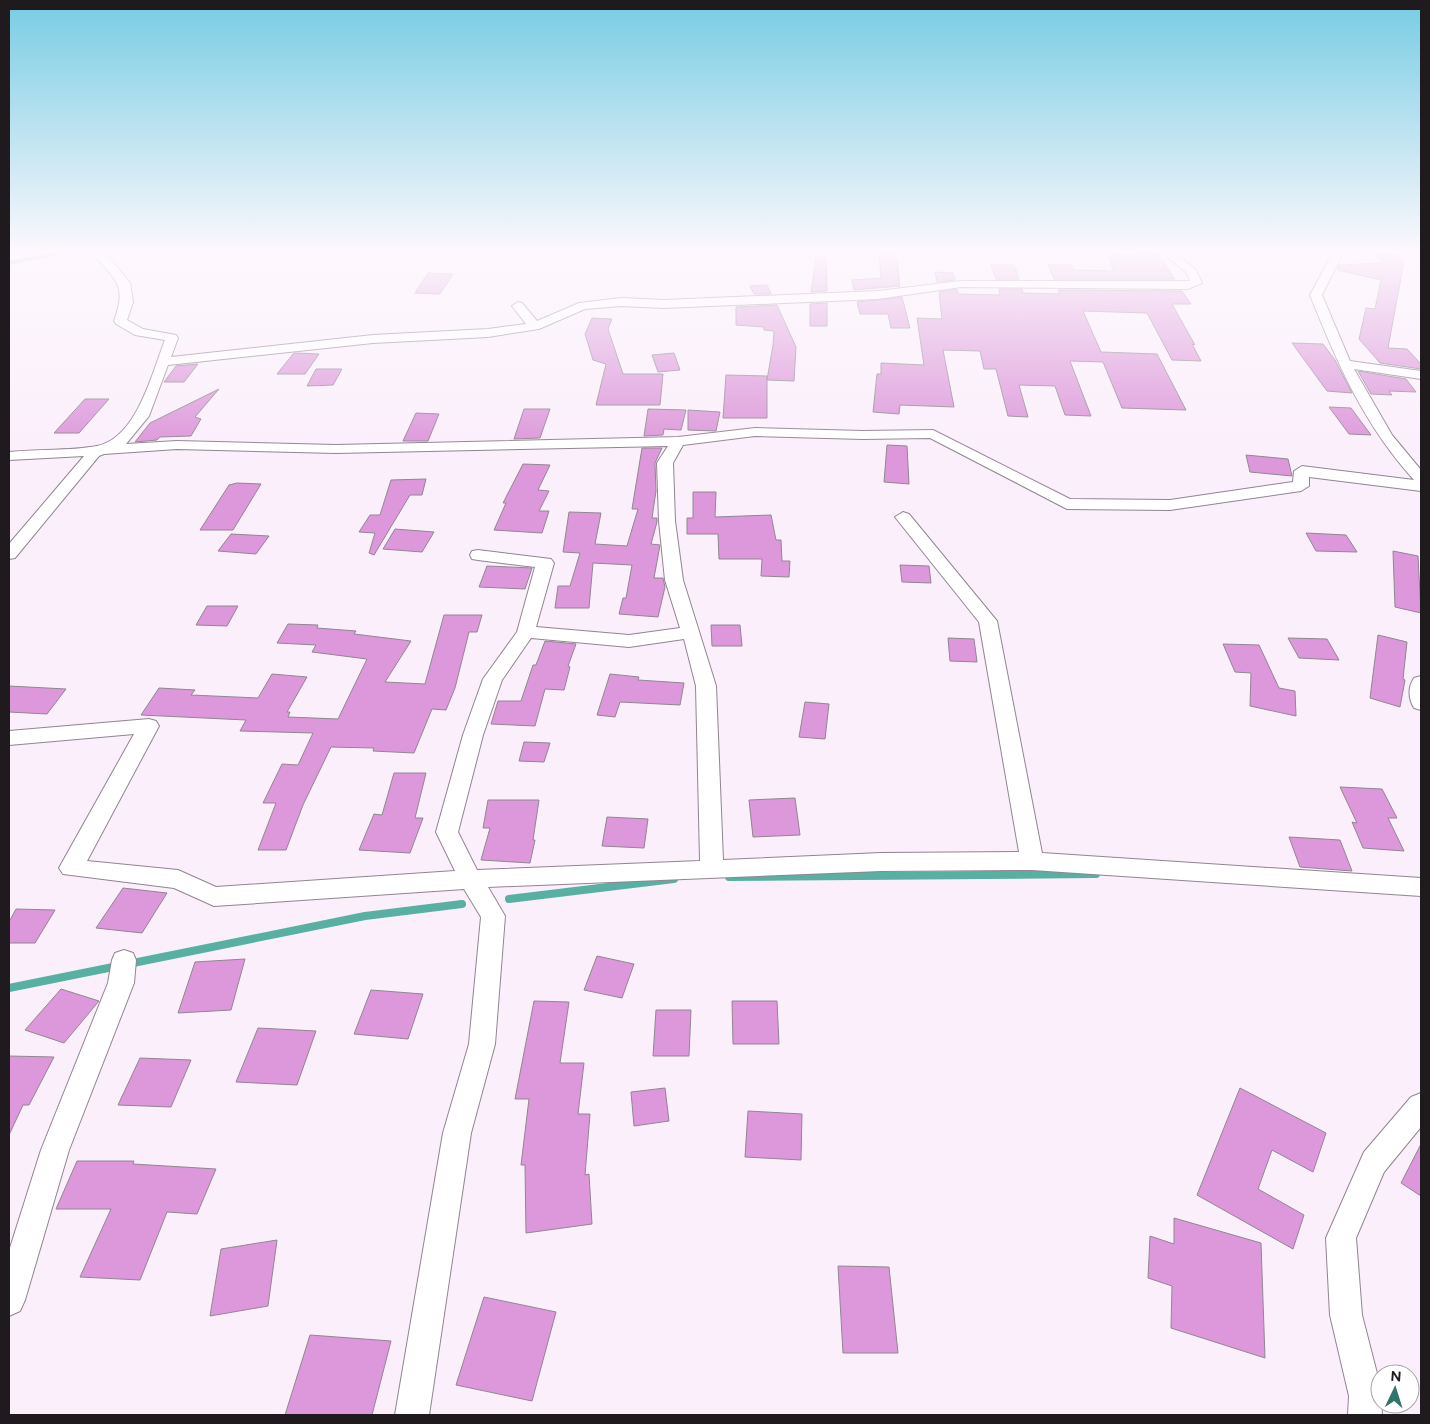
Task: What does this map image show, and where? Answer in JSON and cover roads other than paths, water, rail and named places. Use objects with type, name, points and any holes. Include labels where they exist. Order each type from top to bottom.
[{"type":"street","points":[[9,554],[94,453],[121,441],[142,416],[172,338],[139,332],[120,321],[121,317]]},
{"type":"street","points":[[527,317],[534,326]]},
{"type":"street","points":[[163,362],[372,339],[488,333],[534,326],[555,317]]},
{"type":"street","points":[[1325,317],[1344,364],[1372,420],[1408,466],[1421,479]]},
{"type":"street","points":[[1344,364],[1421,375]]},
{"type":"street","points":[[9,456],[106,448],[177,445],[336,449],[678,441],[755,432],[863,435],[932,434],[1067,504],[1170,505],[1256,493],[1301,486],[1302,471],[1421,486]]},
{"type":"street","points":[[678,441],[664,463],[667,521],[674,580],[706,686],[712,869]]},
{"type":"street","points":[[903,517],[988,620],[1032,860]]},
{"type":"street","points":[[412,1415],[457,1133],[482,1044],[493,916],[470,879],[447,832],[472,735],[493,679],[526,632],[545,564],[478,555]]},
{"type":"street","points":[[526,632],[629,641],[691,632]]},
{"type":"street","points":[[1421,682],[1419,688],[1421,703]]},
{"type":"street","points":[[9,738],[149,726],[71,868],[178,879],[214,897],[470,879],[881,862],[1032,860],[1421,887]]},
{"type":"street","points":[[9,1300],[55,1150],[120,983],[124,960]]},
{"type":"street","points":[[1365,1415],[1366,1396],[1346,1314],[1341,1238],[1374,1162],[1421,1106]]},
{"type":"waterway","points":[[729,877],[1096,874]]},
{"type":"waterway","points":[[509,899],[674,879]]},
{"type":"waterway","points":[[128,964],[365,916],[462,904]]},
{"type":"waterway","points":[[9,988],[118,966]]}]
